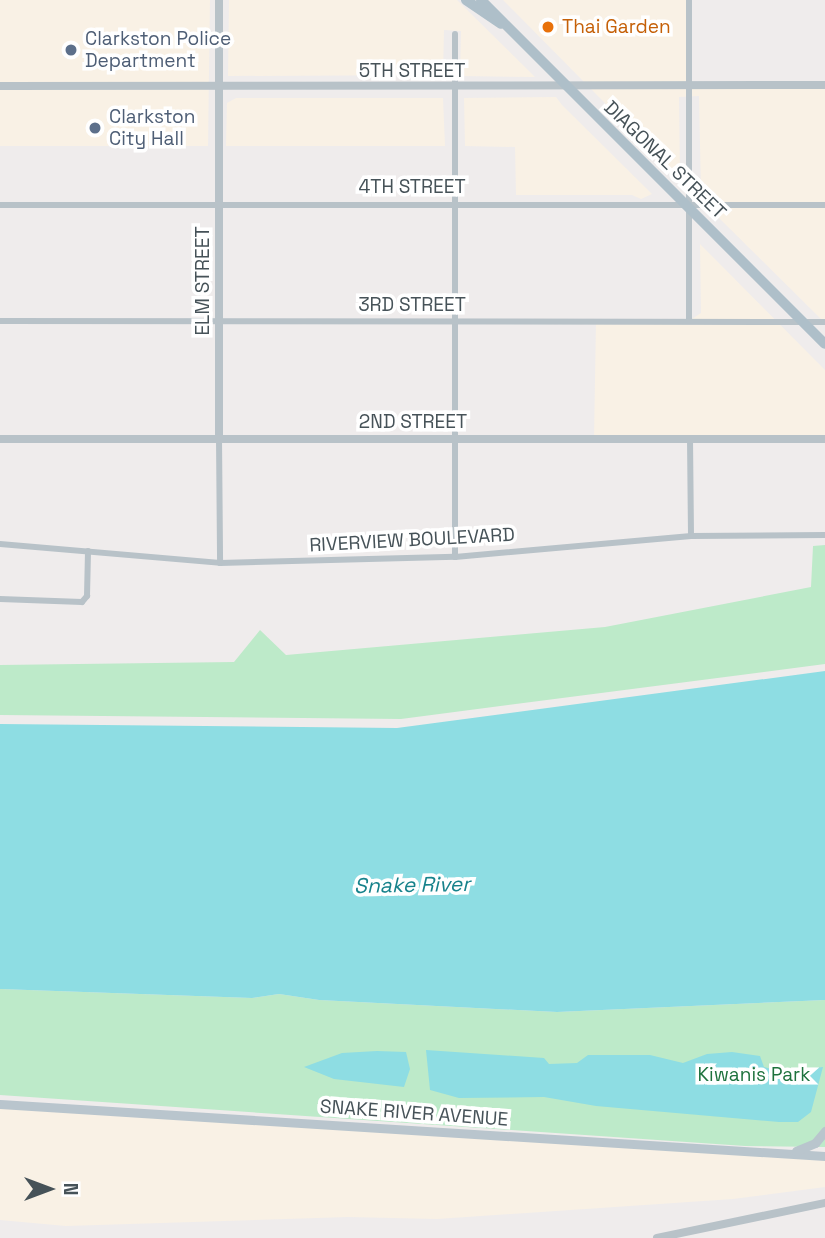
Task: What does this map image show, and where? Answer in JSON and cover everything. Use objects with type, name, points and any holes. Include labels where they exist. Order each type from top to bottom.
[{"type":"main road","points":[[466,0],[510,29]]},
{"type":"main road","name":"DIAGONAL STREET","points":[[481,0],[825,344]]},
{"type":"main road","name":"SNAKE RIVER AVENUE","points":[[0,1104],[825,1156]]},
{"type":"main road","points":[[782,1153],[810,1146],[825,1131]]},
{"type":"street","name":"ELM STREET","points":[[219,0],[220,563]]},
{"type":"street","points":[[689,0],[689,321]]},
{"type":"street","points":[[455,34],[455,557]]},
{"type":"street","name":"5TH STREET","points":[[0,86],[825,85]]},
{"type":"street","name":"4TH STREET","points":[[0,205],[825,205]]},
{"type":"street","name":"3RD STREET","points":[[0,321],[825,322]]},
{"type":"street","name":"2ND STREET","points":[[0,439],[825,439]]},
{"type":"street","points":[[690,439],[691,536]]},
{"type":"street","name":"RIVERVIEW BOULEVARD","points":[[0,544],[220,563],[455,557],[691,536],[825,535]]},
{"type":"street","points":[[0,598],[82,602],[87,596],[88,551]]},
{"type":"street","points":[[657,1238],[825,1203]]},
{"type":"shaded area","points":[[0,0],[210,0],[208,146],[0,146]]},
{"type":"shaded area","points":[[229,0],[457,0],[535,77],[460,76],[461,31],[444,30],[443,75],[228,76]]},
{"type":"shaded area","points":[[503,0],[689,0],[690,85],[825,85],[825,323],[717,216],[701,192],[699,96],[679,97],[680,179]]},
{"type":"shaded area","points":[[556,97],[652,194],[641,199],[632,195],[516,195],[515,147],[465,146],[464,98]]},
{"type":"shaded area","points":[[236,98],[443,98],[445,146],[226,146],[227,103]]},
{"type":"shaded area","points":[[700,244],[825,370],[825,439],[594,438],[596,321],[689,321],[701,313]]},
{"type":"shaded area","points":[[0,1104],[825,1156],[825,1187],[733,1199],[437,1219],[348,1217],[66,1226],[0,1220]]},
{"type":"green space","points":[[825,545],[825,664],[401,719],[0,715],[0,665],[234,662],[260,630],[286,655],[605,627],[811,587],[813,546]]},
{"type":"green space","name":"Kiwanis Park","points":[[0,989],[252,998],[279,994],[319,1000],[557,1012],[825,1000],[825,1147],[745,1146],[0,1095]]},
{"type":"water","name":"Snake River","points":[[825,671],[825,1000],[557,1012],[319,1000],[279,994],[252,998],[0,989],[0,724],[397,728]]},
{"type":"water","points":[[426,1050],[544,1058],[549,1064],[577,1063],[588,1055],[650,1055],[683,1063],[707,1054],[732,1052],[760,1056],[764,1067],[784,1072],[823,1067],[811,1112],[798,1122],[779,1122],[596,1106],[544,1097],[459,1098],[430,1090]]},
{"type":"water","points":[[406,1052],[410,1069],[404,1087],[334,1079],[304,1067],[342,1053]]},
{"type":"place","name":"Thai Garden","points":[[548,27]]},
{"type":"place","name":"Clarkston Police Department","points":[[71,50]]},
{"type":"place","name":"Clarkston City Hall","points":[[95,128]]}]
